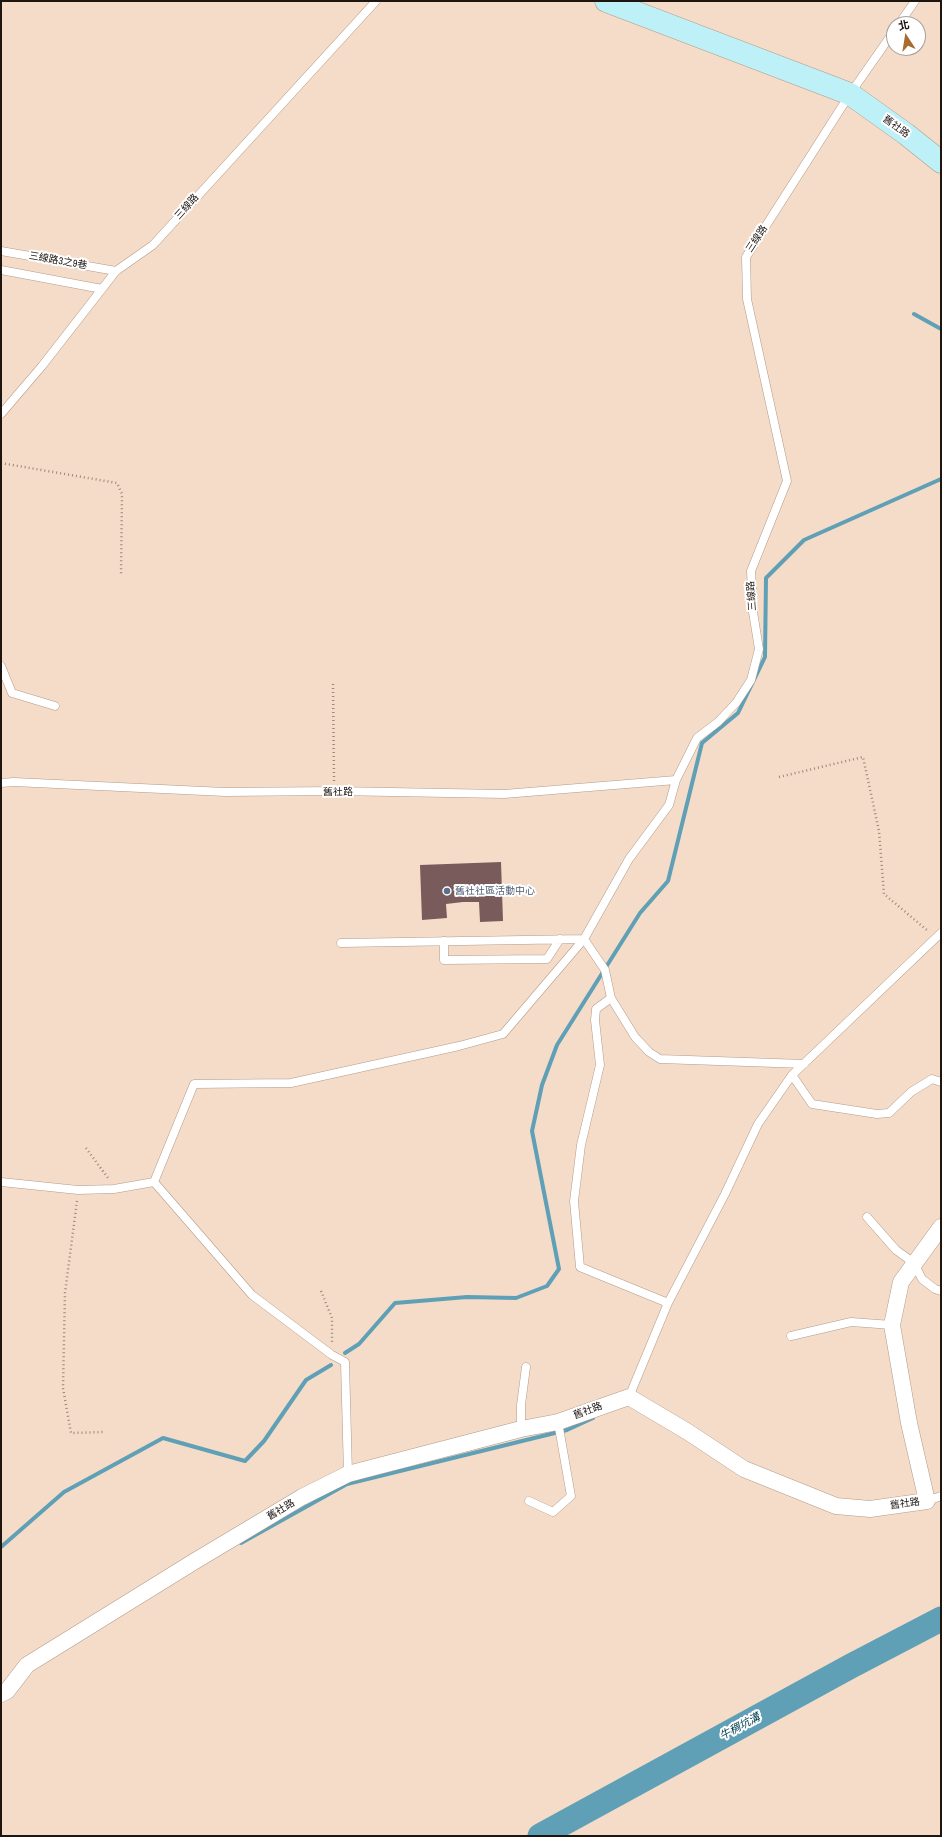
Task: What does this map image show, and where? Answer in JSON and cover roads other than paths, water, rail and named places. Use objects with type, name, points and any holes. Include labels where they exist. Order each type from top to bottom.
[{"type":"street","points":[[606,1],[850,94]]},
{"type":"street","name":"舊社路","points":[[850,94],[906,134],[941,162]]},
{"type":"street","name":"舊社路","points":[[1,1694],[7,1691],[27,1665],[195,1560],[302,1497],[348,1474],[521,1429],[558,1422],[629,1397],[688,1432],[744,1469],[836,1506],[870,1509],[934,1498],[908,1423],[892,1325],[901,1282],[941,1227]]},
{"type":"lane","name":"三線路","points":[[1,414],[42,366],[116,271],[153,245],[376,1]]},
{"type":"lane","points":[[905,16],[915,1]]},
{"type":"lane","name":"三線路","points":[[154,1182],[194,1084],[291,1083],[451,1048],[503,1034],[584,939],[629,859],[668,805],[676,780],[697,738],[718,722],[736,703],[751,680],[759,648],[753,612],[751,571],[786,481],[747,299],[746,257],[850,94],[886,42]]},
{"type":"lane","name":"三線路3之9巷","points":[[1,252],[116,271]]},
{"type":"lane","points":[[1,270],[102,289]]},
{"type":"lane","points":[[1,666],[12,693],[56,706]]},
{"type":"lane","name":"舊社路","points":[[1,783],[14,782],[225,792],[334,791],[504,794],[676,780]]},
{"type":"lane","points":[[629,1397],[668,1303],[725,1194],[758,1124],[792,1075],[938,936]]},
{"type":"lane","points":[[444,941],[444,960],[547,959],[560,939]]},
{"type":"lane","points":[[341,943],[584,939],[605,970],[611,998],[635,1037],[649,1052],[660,1059],[804,1064]]},
{"type":"lane","points":[[611,998],[596,1009],[595,1020],[600,1065],[582,1145],[574,1201],[580,1267],[668,1303]]},
{"type":"lane","points":[[792,1075],[812,1104],[877,1114],[889,1113],[911,1092],[932,1079],[941,1082]]},
{"type":"lane","points":[[1,1182],[78,1190],[114,1189],[154,1182],[252,1295],[332,1355],[345,1362],[348,1474]]},
{"type":"lane","points":[[867,1217],[896,1250],[914,1263],[922,1279],[935,1289],[941,1291]]},
{"type":"lane","points":[[791,1336],[851,1322],[892,1325]]},
{"type":"lane","points":[[521,1429],[521,1405],[526,1367]]},
{"type":"lane","points":[[529,1501],[553,1512],[571,1496],[558,1422]]},
{"type":"waterway","points":[[914,314],[941,329]]},
{"type":"waterway","points":[[345,1353],[359,1344],[395,1303],[467,1297],[516,1298],[547,1286],[559,1269],[532,1131],[542,1085],[557,1045],[640,913],[668,881],[702,743],[738,713],[765,657],[766,578],[804,540],[941,479]]},
{"type":"waterway","points":[[1,1547],[64,1492],[163,1438],[245,1461],[264,1441],[306,1380],[331,1365]]},
{"type":"waterway","points":[[241,1543],[347,1484],[567,1430],[593,1418]]},
{"type":"waterway","name":"牛稠坑溝","points":[[540,1836],[851,1666],[941,1619]]},
{"type":"place","name":"舊社社區活動中心","points":[[447,891]]}]
